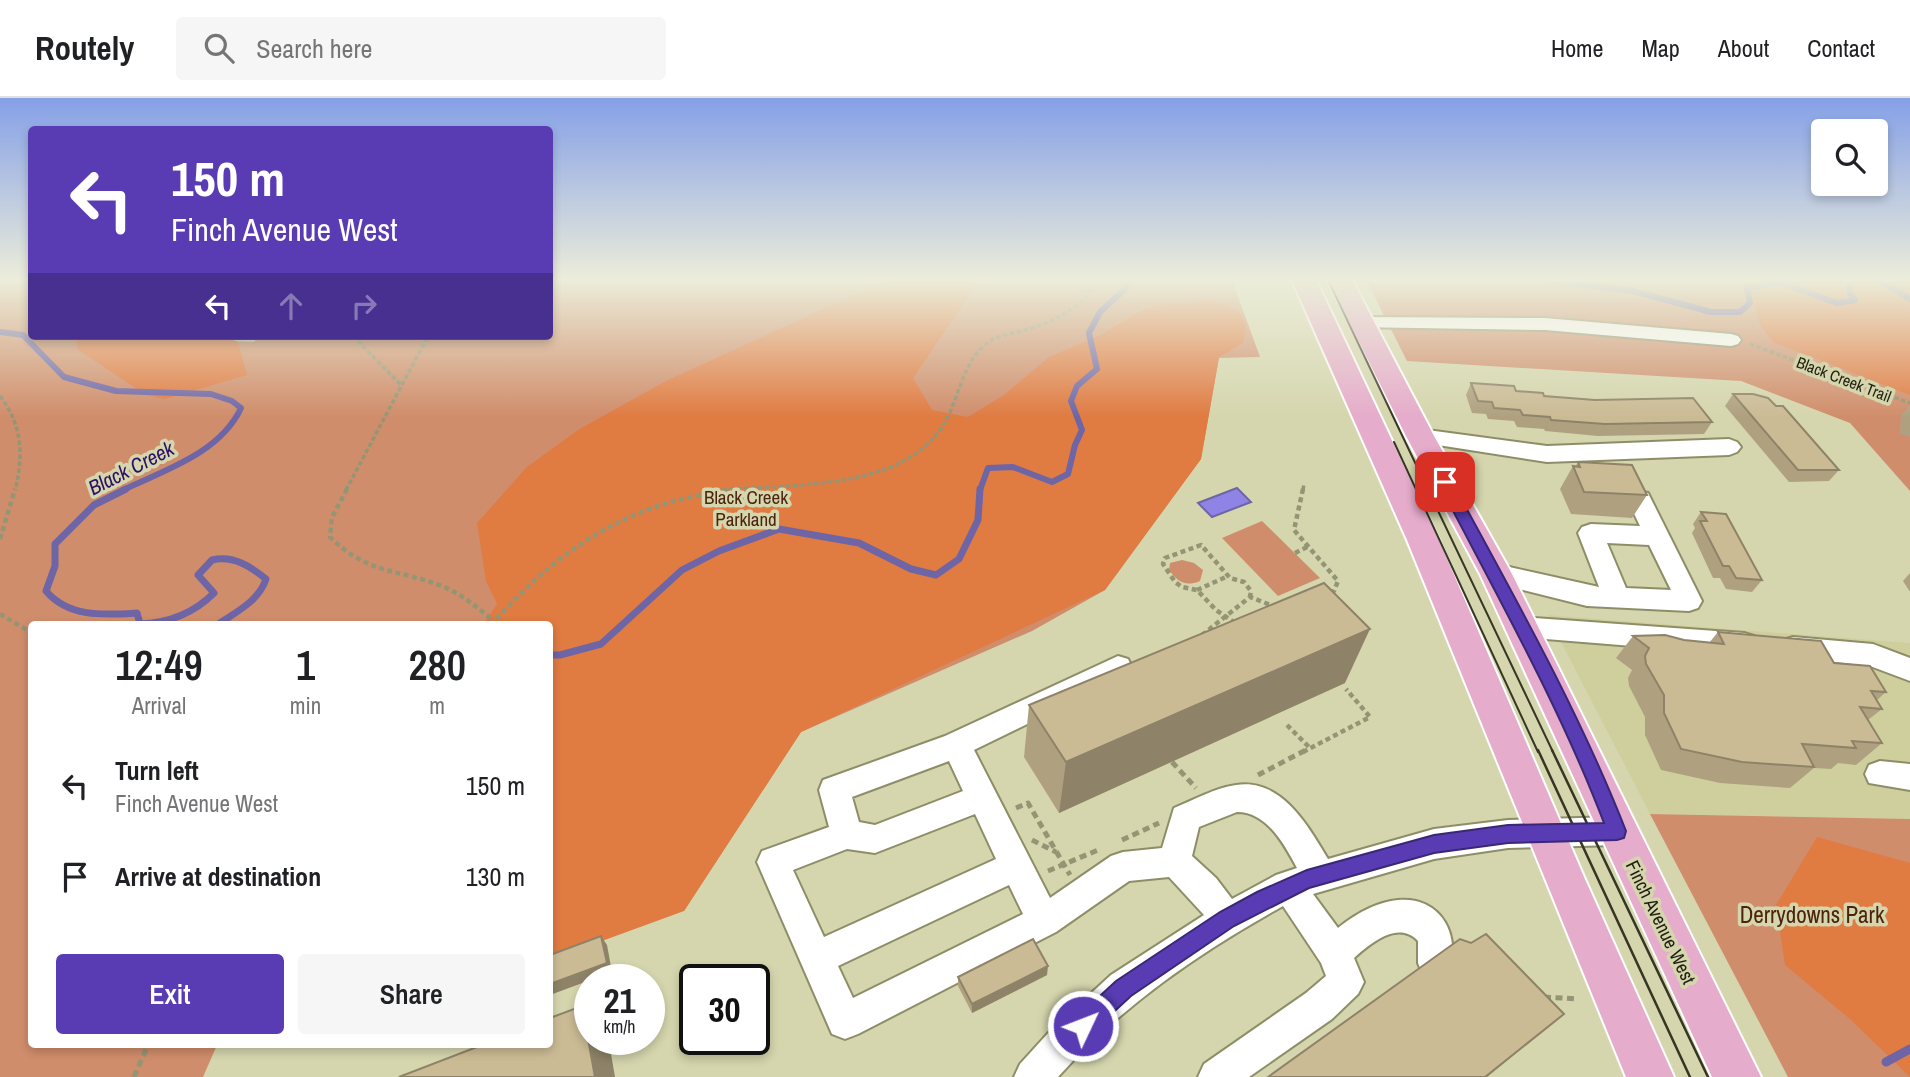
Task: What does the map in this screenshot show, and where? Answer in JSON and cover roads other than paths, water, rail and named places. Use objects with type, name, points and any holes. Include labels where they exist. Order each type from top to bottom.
[{"type":"main road","points":[[1325,326],[1421,538],[1577,915],[1650,1077]]},
{"type":"main road","name":"Finch Avenue West","points":[[1362,326],[1496,574],[1737,1077]]},
{"type":"street","points":[[1578,326],[1731,340]]},
{"type":"street","points":[[1420,436],[1547,454],[1729,447]]},
{"type":"street","points":[[1496,574],[1587,596],[1689,601],[1639,499]]},
{"type":"street","points":[[1616,597],[1591,533],[1657,536]]},
{"type":"street","points":[[1522,627],[1873,655],[1909,671]]},
{"type":"street","points":[[847,835],[834,790],[956,745],[1118,667]]},
{"type":"street","points":[[956,745],[1044,920]]},
{"type":"street","points":[[986,808],[875,839],[847,835],[773,862],[845,1021],[1044,920],[1123,867],[1175,861],[1204,889],[1227,919]]},
{"type":"street","points":[[1045,1072],[1124,988],[1227,919],[1288,887],[1434,844],[1544,832],[1617,831]]},
{"type":"street","points":[[817,958],[1016,866]]},
{"type":"street","points":[[1217,1077],[1319,1006],[1346,982],[1335,953],[1288,887]]},
{"type":"street","points":[[1335,953],[1351,935],[1387,917],[1418,918],[1435,934],[1435,963]]},
{"type":"lane","points":[[1175,861],[1185,818],[1239,797],[1263,803],[1283,816],[1320,876]]},
{"type":"waterway","name":"Black Creek","points":[[980,490],[988,468],[1013,467],[1052,482],[1068,474],[1075,445],[1082,430],[1071,401],[1077,386],[1097,369],[1089,333],[1093,326]]},
{"type":"waterway","name":"Black Creek","points":[[0,332],[23,335],[64,377],[116,391],[211,394],[232,401],[241,408],[232,424],[206,448],[123,490]]},
{"type":"waterway","name":"Black Creek","points":[[126,489],[94,505],[55,544],[55,566],[46,591],[55,600],[76,610],[100,614],[137,613],[139,621]]},
{"type":"waterway","name":"Black Creek","points":[[553,655],[601,644],[682,570],[719,551],[779,529],[859,543],[911,569],[936,575],[959,559],[978,520],[980,489]]},
{"type":"waterway","name":"Black Creek","points":[[164,621],[198,607],[214,593],[198,575],[212,560],[227,559],[241,563],[266,579],[252,600],[223,621]]},
{"type":"waterway","points":[[1886,1062],[1910,1049]]},
{"type":"tram line","points":[[1350,326],[1553,752]]},
{"type":"tram line","points":[[1394,442],[1538,752]]},
{"type":"tram line","points":[[1538,750],[1690,1077]]},
{"type":"tram line","points":[[1552,750],[1708,1077]]},
{"type":"park label","name":"Black Creek Parkland","points":[[746,508]]},
{"type":"park label","name":"Derrydowns Park","points":[[1812,914]]}]
